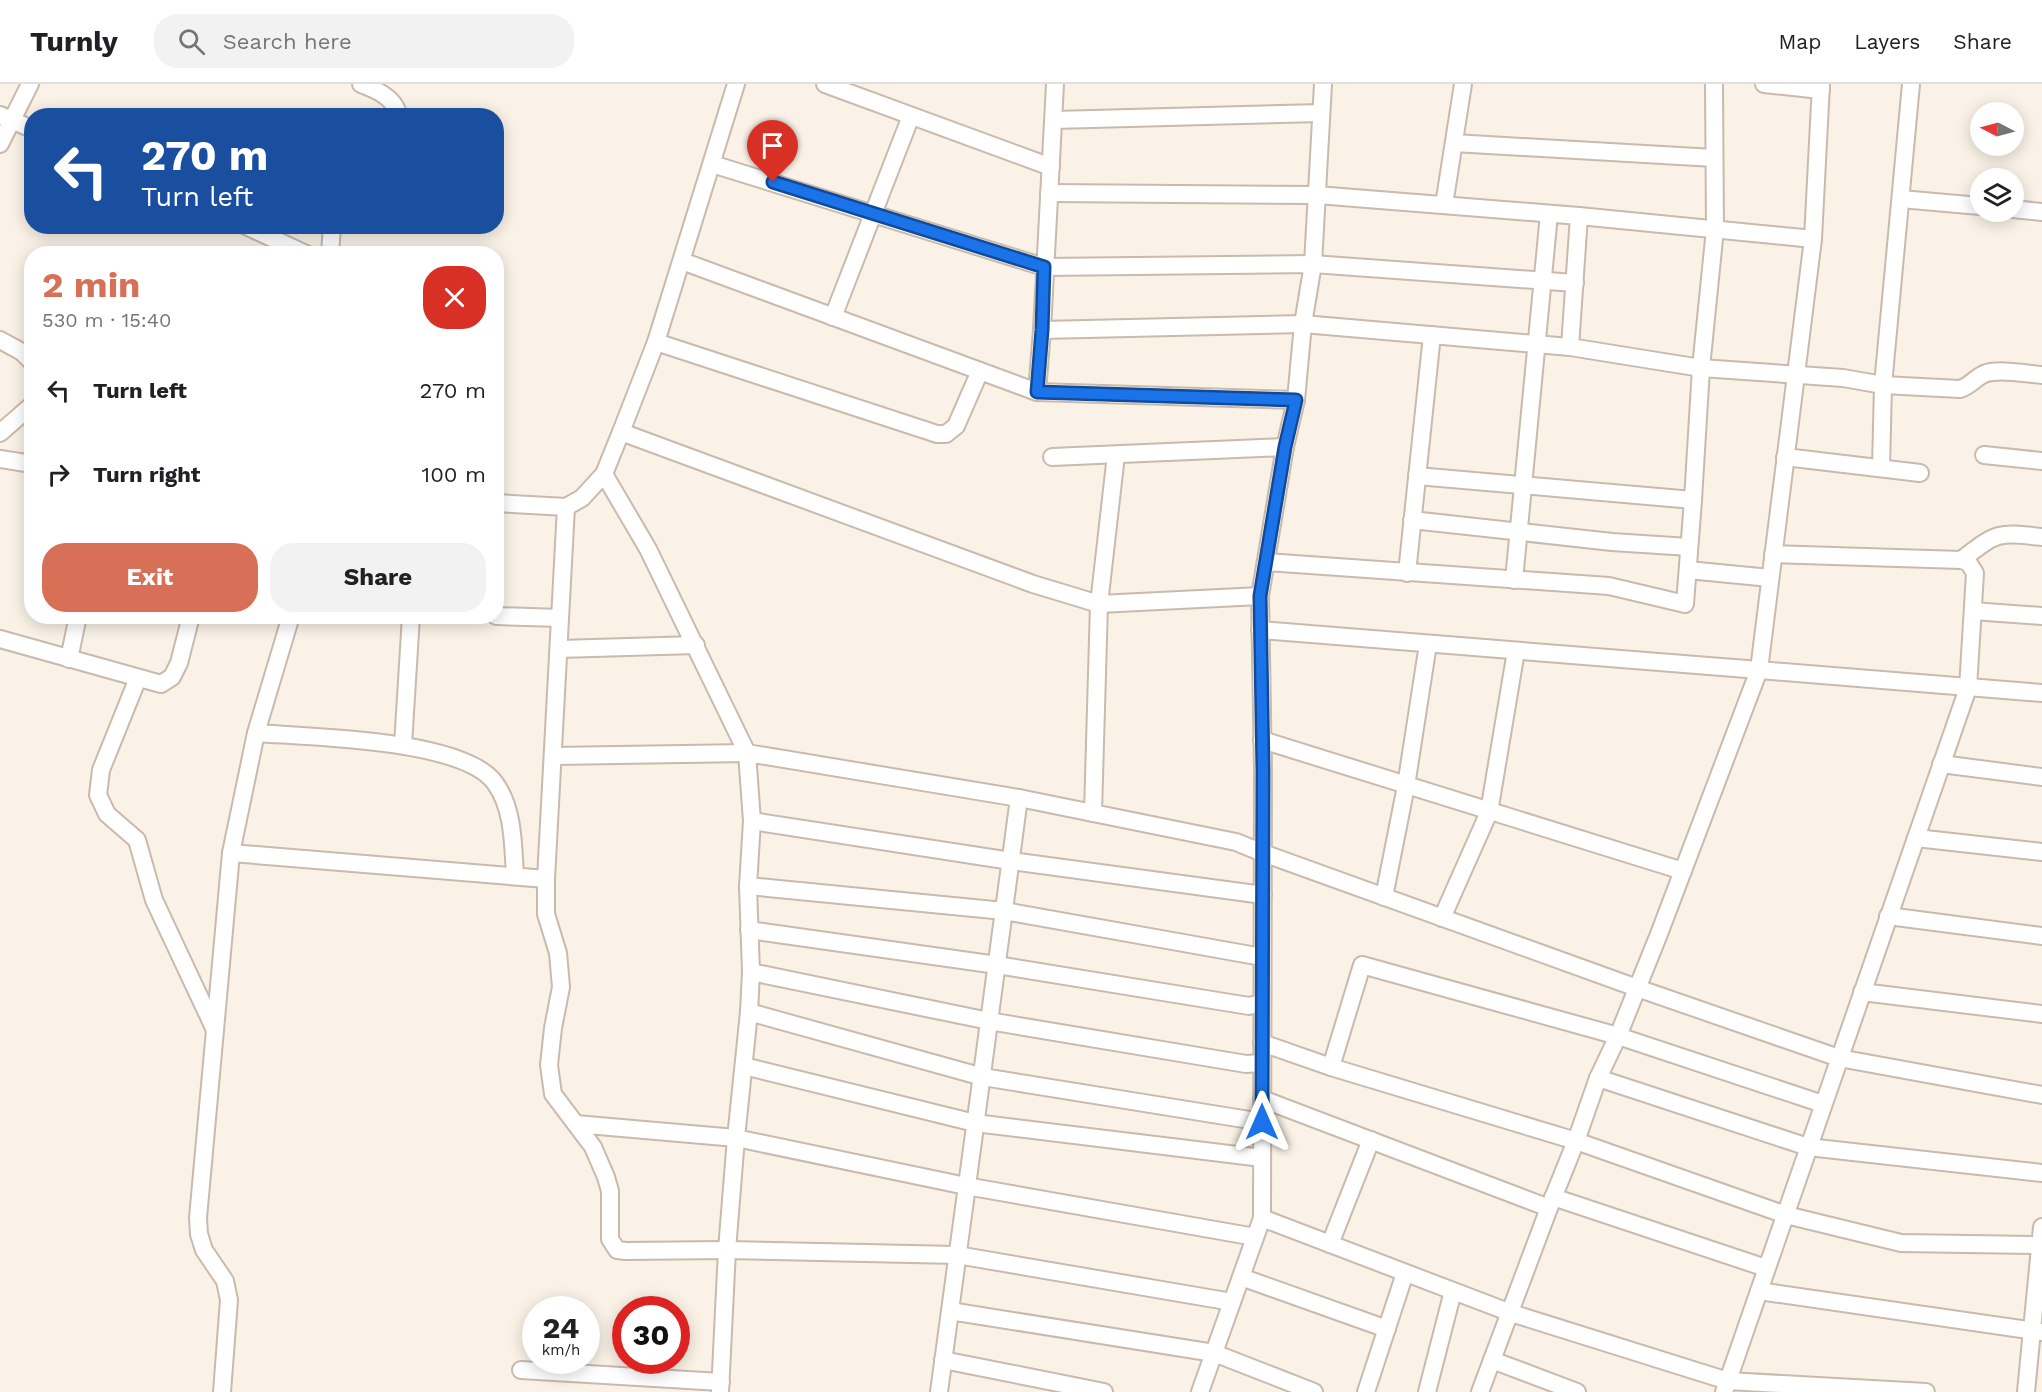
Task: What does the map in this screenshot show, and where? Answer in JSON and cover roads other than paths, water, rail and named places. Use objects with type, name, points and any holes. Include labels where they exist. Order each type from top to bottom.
[{"type":"street","points":[[0,144],[6,118],[30,84]]},
{"type":"street","points":[[361,84],[373,88],[394,103],[396,108]]},
{"type":"street","points":[[504,503],[566,507],[582,498],[604,474],[656,342],[736,84]]},
{"type":"street","points":[[825,84],[1051,167]]},
{"type":"street","points":[[1037,392],[1055,84]]},
{"type":"street","points":[[1200,1392],[1262,1218],[1263,853],[1260,596],[1285,447],[1296,400],[1313,264],[1323,84]]},
{"type":"street","points":[[1444,205],[1463,84]]},
{"type":"street","points":[[1267,562],[1609,586],[1685,604],[1701,368],[1715,229],[1714,84]]},
{"type":"street","points":[[1480,1392],[1598,1078],[1637,988],[1759,670],[1813,239],[1821,87],[1764,84]]},
{"type":"street","points":[[1881,467],[1883,385],[1911,84]]},
{"type":"street","points":[[1054,120],[1322,112]]},
{"type":"street","points":[[833,317],[911,116]]},
{"type":"street","points":[[6,118],[24,126]]},
{"type":"street","points":[[1454,143],[1714,158]]},
{"type":"street","points":[[712,164],[1044,267],[1313,264],[1575,283]]},
{"type":"street","points":[[1049,192],[1317,195],[1580,216],[1813,239]]},
{"type":"street","points":[[1901,199],[1970,205]]},
{"type":"street","points":[[2024,210],[2042,212]]},
{"type":"street","points":[[1514,580],[1549,214]]},
{"type":"street","points":[[1570,347],[1580,216]]},
{"type":"street","points":[[263,234],[289,246]]},
{"type":"street","points":[[682,261],[1037,392],[1296,400]]},
{"type":"street","points":[[1042,330],[1304,324],[1570,347],[1701,368],[1843,378],[1883,385],[1960,389],[1967,387],[1984,374],[1995,372],[2042,375]]},
{"type":"street","points":[[1407,573],[1432,335]]},
{"type":"street","points":[[0,340],[24,354]]},
{"type":"street","points":[[656,342],[937,434],[946,434],[956,426],[980,371]]},
{"type":"street","points":[[0,433],[24,412]]},
{"type":"street","points":[[621,432],[1033,584],[1100,604],[1260,596]]},
{"type":"street","points":[[1052,457],[1285,447]]},
{"type":"street","points":[[1093,813],[1100,604],[1116,455]]},
{"type":"street","points":[[1984,455],[2042,461]]},
{"type":"street","points":[[1785,457],[1920,473]]},
{"type":"street","points":[[0,459],[24,463]]},
{"type":"street","points":[[521,1370],[606,1384],[721,1387],[736,1138],[750,1012],[748,886],[752,821],[747,753],[648,549],[604,474]]},
{"type":"street","points":[[1417,476],[1693,500]]},
{"type":"street","points":[[566,507],[546,879],[546,914],[558,953],[561,987],[549,1065],[553,1094],[593,1148],[606,1177],[611,1202],[608,1234],[612,1245],[617,1250],[957,1255],[1232,1302]]},
{"type":"street","points":[[1412,520],[1612,542],[1689,547]]},
{"type":"street","points":[[1961,560],[1999,534],[2042,537]]},
{"type":"street","points":[[1726,1387],[1968,688],[1973,611],[1975,573],[1968,562],[1961,560],[1773,554]]},
{"type":"street","points":[[1688,570],[1770,578]]},
{"type":"street","points":[[1973,611],[2042,616]]},
{"type":"street","points":[[504,616],[560,618]]},
{"type":"street","points":[[69,659],[76,624]]},
{"type":"street","points":[[0,639],[161,684],[172,677],[179,663],[189,624]]},
{"type":"street","points":[[222,1392],[229,1300],[225,1281],[204,1250],[199,1234],[198,1218],[231,853],[256,733],[289,624]]},
{"type":"street","points":[[403,745],[411,624]]},
{"type":"street","points":[[1260,630],[2042,693]]},
{"type":"street","points":[[1384,897],[1406,786],[1428,644]]},
{"type":"street","points":[[559,649],[696,645]]},
{"type":"street","points":[[1442,918],[1489,812],[1516,651]]},
{"type":"street","points":[[138,678],[101,770],[98,795],[107,814],[137,840],[154,900],[215,1031]]},
{"type":"street","points":[[256,733],[403,745],[475,765],[495,781],[502,796],[509,818],[515,876]]},
{"type":"street","points":[[1262,740],[1683,871]]},
{"type":"street","points":[[554,756],[747,753],[1019,798],[1236,842],[1637,988],[1839,1058],[2042,1095]]},
{"type":"street","points":[[1941,764],[2042,777]]},
{"type":"street","points":[[939,1392],[1019,798]]},
{"type":"street","points":[[752,821],[1011,861],[1263,896]]},
{"type":"street","points":[[1916,838],[2042,852]]},
{"type":"street","points":[[231,853],[546,879]]},
{"type":"street","points":[[748,886],[1004,911],[1262,957]]},
{"type":"street","points":[[1888,916],[2042,936]]},
{"type":"street","points":[[749,930],[997,965],[1249,1006],[1262,1003]]},
{"type":"street","points":[[1331,1067],[1362,965],[1618,1036],[1823,1104]]},
{"type":"street","points":[[751,972],[989,1021],[1246,1064],[1262,1063]]},
{"type":"street","points":[[1862,992],[2042,1014]]},
{"type":"street","points":[[750,1012],[983,1077],[1262,1122]]},
{"type":"street","points":[[1262,1043],[1331,1067],[1576,1141],[1786,1215],[1901,1243],[2041,1245]]},
{"type":"street","points":[[744,1066],[975,1123],[1262,1158]]},
{"type":"street","points":[[1598,1078],[1808,1147],[2042,1173]]},
{"type":"street","points":[[1262,1099],[1551,1203],[1767,1268]]},
{"type":"street","points":[[576,1124],[736,1138],[966,1186],[1255,1237]]},
{"type":"street","points":[[1330,1244],[1371,1140]]},
{"type":"street","points":[[1262,1218],[1511,1314],[1726,1387],[1926,1392]]},
{"type":"street","points":[[2026,1392],[2037,1332],[2042,1227]]},
{"type":"street","points":[[1366,1392],[1405,1273]]},
{"type":"street","points":[[1240,1277],[1387,1329]]},
{"type":"street","points":[[1427,1392],[1453,1291]]},
{"type":"street","points":[[1759,1291],[2037,1332]]},
{"type":"street","points":[[950,1311],[1214,1353],[1314,1392]]},
{"type":"street","points":[[943,1360],[1104,1392]]},
{"type":"street","points":[[1492,1360],[1577,1392]]}]
